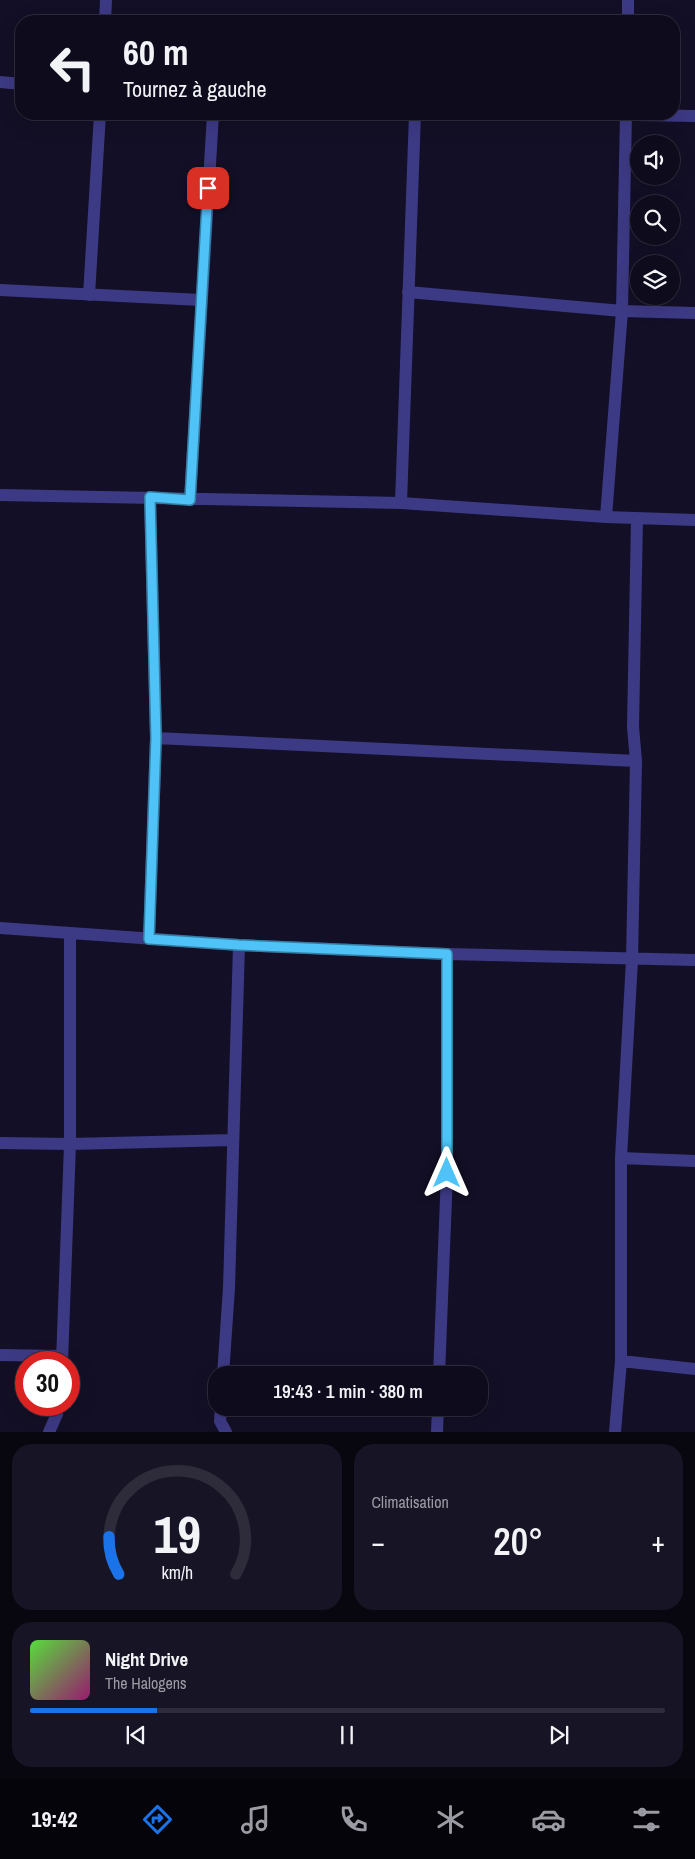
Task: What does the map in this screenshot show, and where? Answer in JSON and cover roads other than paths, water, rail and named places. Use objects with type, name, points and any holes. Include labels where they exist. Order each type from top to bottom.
[{"type":"street","points":[[105,15],[106,0]]},
{"type":"street","points":[[628,0],[628,15]]},
{"type":"street","points":[[0,82],[15,83]]},
{"type":"street","points":[[680,116],[695,116]]},
{"type":"street","points":[[89,295],[100,120]]},
{"type":"street","points":[[190,500],[213,120]]},
{"type":"street","points":[[400,504],[415,120]]},
{"type":"street","points":[[606,517],[622,311],[626,120]]},
{"type":"street","points":[[0,290],[201,300]]},
{"type":"street","points":[[408,292],[622,311],[695,313]]},
{"type":"street","points":[[0,495],[400,504],[637,519],[695,520]]},
{"type":"street","points":[[149,939],[156,738],[150,497]]},
{"type":"street","points":[[615,1432],[621,1361],[621,1158],[632,960],[636,761],[634,727],[637,519]]},
{"type":"street","points":[[156,738],[636,761]]},
{"type":"street","points":[[0,928],[239,945],[447,954],[632,960],[695,960]]},
{"type":"street","points":[[62,1351],[70,1144],[70,933]]},
{"type":"street","points":[[224,1366],[229,1288],[239,945]]},
{"type":"street","points":[[439,1366],[447,1173],[447,954]]},
{"type":"street","points":[[0,1143],[70,1144],[233,1140]]},
{"type":"street","points":[[621,1158],[695,1161]]},
{"type":"street","points":[[0,1354],[15,1355]]},
{"type":"street","points":[[621,1361],[695,1369]]},
{"type":"street","points":[[49,1432],[56,1416]]},
{"type":"street","points":[[220,1416],[220,1421],[226,1432]]},
{"type":"street","points":[[437,1432],[438,1416]]}]
